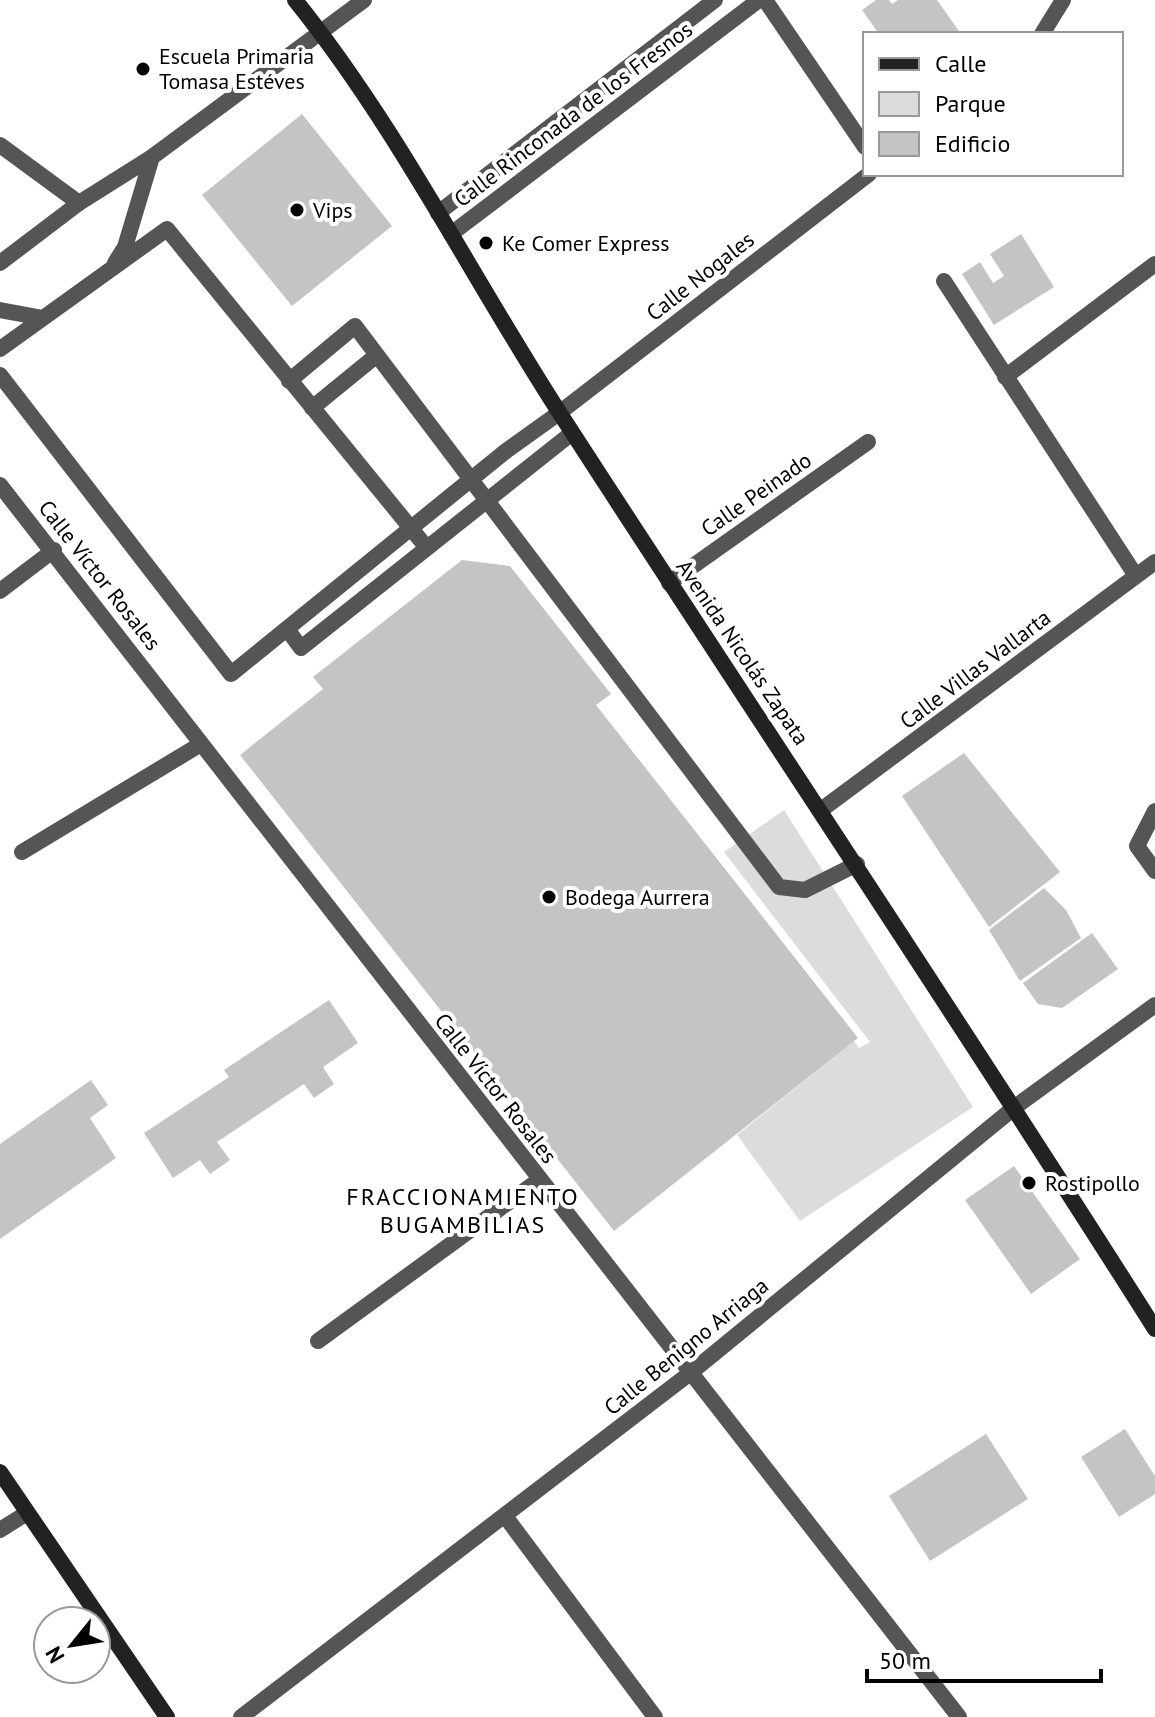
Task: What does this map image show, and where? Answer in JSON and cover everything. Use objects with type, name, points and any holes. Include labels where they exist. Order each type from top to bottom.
[{"type":"street","name":"Avenida Nicolás Zapata","points":[[295,0],[322,33],[438,213],[559,413],[857,864],[1155,1329]]},
{"type":"street","points":[[0,263],[79,203],[152,157],[364,0]]},
{"type":"street","name":"Calle Rinconada de los Fresnos","points":[[438,213],[715,0]]},
{"type":"street","points":[[762,0],[863,144]]},
{"type":"street","name":"Calle Rinconada de los Fresnos","points":[[451,234],[762,0]]},
{"type":"street","points":[[1043,32],[1063,0]]},
{"type":"street","points":[[0,145],[79,203]]},
{"type":"street","points":[[113,268],[125,247],[152,157]]},
{"type":"street","name":"Calle Nogales","points":[[0,375],[231,674],[473,481],[506,451],[866,176]]},
{"type":"street","points":[[0,349],[167,229],[427,548]]},
{"type":"street","points":[[1005,377],[1155,264]]},
{"type":"street","points":[[944,281],[1136,576]]},
{"type":"street","points":[[0,310],[43,318]]},
{"type":"street","points":[[289,381],[355,326],[779,887],[805,890],[857,864]]},
{"type":"street","points":[[312,408],[377,355]]},
{"type":"street","points":[[287,629],[301,648],[572,433]]},
{"type":"street","name":"Calle Peinado","points":[[669,583],[868,442]]},
{"type":"street","name":"Calle Víctor Rosales","points":[[0,485],[54,550],[689,1374],[959,1717]]},
{"type":"street","points":[[0,591],[54,550]]},
{"type":"street","name":"Calle Villas Vallarta","points":[[821,810],[1155,562]]},
{"type":"street","points":[[358,573],[373,591]]},
{"type":"street","points":[[22,852],[201,744]]},
{"type":"street","points":[[1155,811],[1137,846],[1155,871]]},
{"type":"street","name":"Calle Benigno Arriaga","points":[[241,1717],[689,1374],[1015,1107],[1155,1005]]},
{"type":"street","points":[[318,1341],[539,1180]]},
{"type":"street","points":[[0,1472],[167,1717]]},
{"type":"street","points":[[0,1530],[27,1513]]},
{"type":"street","points":[[505,1516],[655,1717]]},
{"type":"green space","points":[[784,810],[973,1107],[800,1221],[737,1135],[854,1041],[859,1048],[870,1042],[724,852]]},
{"type":"building","points":[[876,0],[889,0],[892,4],[898,0],[937,0],[960,32],[878,32],[862,10]]},
{"type":"building","name":"Vips","points":[[302,114],[392,226],[292,306],[202,195]]},
{"type":"building","points":[[1021,234],[1054,287],[994,325],[962,274],[980,262],[993,283],[1004,276],[990,254]]},
{"type":"building","name":"Bodega Aurrera","points":[[462,560],[510,566],[611,694],[596,705],[858,1038],[614,1231],[240,755],[323,689],[313,677]]},
{"type":"building","points":[[964,753],[1060,872],[989,927],[902,796]]},
{"type":"building","points":[[1044,888],[1066,910],[1081,938],[1020,981],[989,930]]},
{"type":"building","points":[[1092,933],[1118,969],[1062,1008],[1038,1004],[1023,983]]},
{"type":"building","points":[[329,1000],[358,1043],[323,1067],[334,1084],[314,1098],[304,1084],[217,1142],[230,1160],[210,1174],[200,1160],[173,1178],[144,1133],[229,1077],[224,1070]]},
{"type":"building","points":[[91,1080],[108,1105],[90,1118],[116,1158],[0,1239],[0,1144]]},
{"type":"building","points":[[1014,1166],[1080,1259],[1031,1294],[965,1200]]},
{"type":"building","points":[[1125,1429],[1155,1476],[1155,1494],[1119,1517],[1081,1457]]},
{"type":"building","points":[[986,1434],[1028,1499],[930,1561],[889,1496]]},
{"type":"place","name":"Escuela Primaria Tomasa Estéves","points":[[143,69]]},
{"type":"place","name":"Vips","points":[[297,210]]},
{"type":"place","name":"Ke Comer Express","points":[[486,243]]},
{"type":"place","name":"Bodega Aurrera","points":[[549,897]]},
{"type":"place","name":"Rostipollo","points":[[1029,1183]]},
{"type":"district","name":"FRACCIONAMIENTO BUGAMBILIAS","points":[[463,1211]]}]
